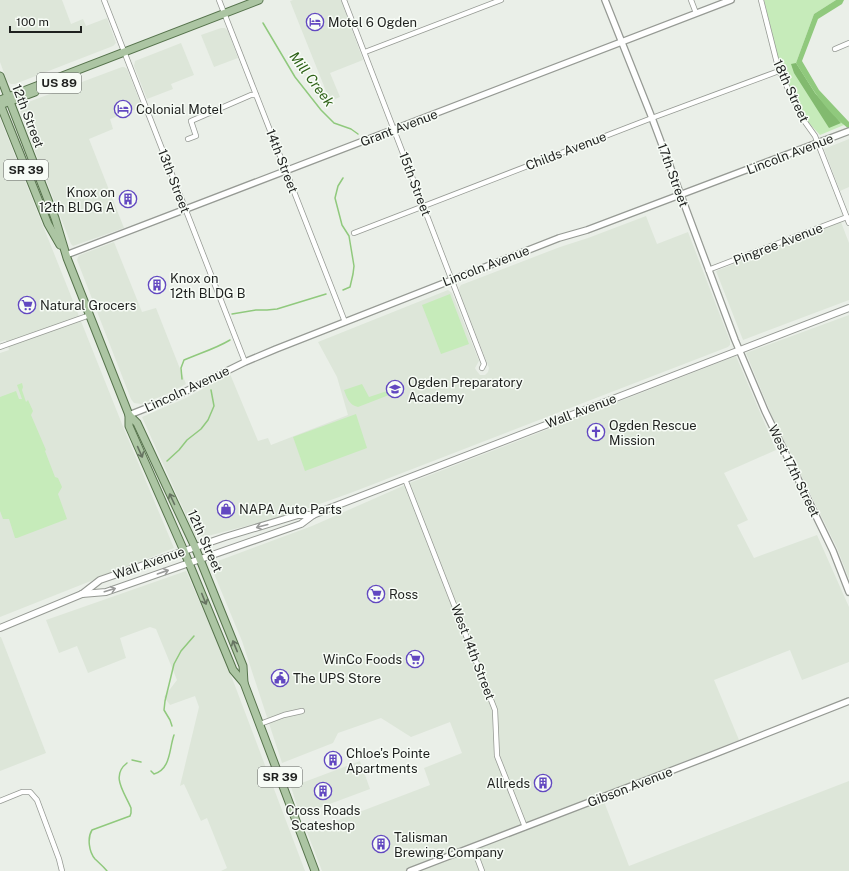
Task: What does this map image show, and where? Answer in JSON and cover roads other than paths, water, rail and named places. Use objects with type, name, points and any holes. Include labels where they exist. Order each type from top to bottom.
[{"type":"main road","name":"US 89","points":[[0,100],[9,99],[97,68],[125,53],[260,0]]},
{"type":"main road","name":"12th Street","points":[[0,76],[55,218],[66,255],[129,415],[137,424],[195,547],[243,666],[244,683]]},
{"type":"main road","name":"US 89","points":[[0,105],[9,99]]},
{"type":"main road","name":"12th Street","points":[[0,105],[48,224],[66,255]]},
{"type":"main road","name":"Wall Avenue","points":[[82,594],[106,592],[301,524],[313,515],[849,308]]},
{"type":"main road","name":"12th Street","points":[[129,415],[129,426],[234,670],[244,683],[316,871]]},
{"type":"main road","name":"Wall Avenue","points":[[0,628],[82,594],[100,580],[195,547],[298,515],[313,515]]},
{"type":"street","name":"13th Street","points":[[104,0],[245,362]]},
{"type":"street","name":"14th Street","points":[[219,0],[345,322]]},
{"type":"street","name":"15th Street","points":[[344,0],[484,364],[482,368]]},
{"type":"street","points":[[365,52],[500,0]]},
{"type":"street","name":"17th Street","points":[[605,0],[652,118],[708,270],[740,350]]},
{"type":"street","points":[[691,0],[696,13]]},
{"type":"street","name":"Grant Avenue","points":[[66,255],[731,0]]},
{"type":"street","name":"18th Street","points":[[761,0],[779,71],[805,122],[815,136],[849,223]]},
{"type":"street","points":[[835,49],[849,44]]},
{"type":"street","name":"Childs Avenue","points":[[354,233],[652,118],[779,71]]},
{"type":"street","points":[[188,139],[196,136],[191,121],[244,98],[256,95]]},
{"type":"street","name":"Lincoln Avenue","points":[[129,415],[172,398],[245,362],[345,322],[559,238],[587,230],[818,144],[849,131]]},
{"type":"street","name":"Pingree Avenue","points":[[708,270],[847,217]]},
{"type":"street","points":[[0,348],[90,315]]},
{"type":"street","name":"West 17th Street","points":[[740,350],[765,411],[833,551],[849,592]]},
{"type":"street","name":"West 14th Street","points":[[405,479],[495,710],[497,756],[525,827]]},
{"type":"street","name":"Gibson Avenue","points":[[410,871],[849,701]]},
{"type":"street","points":[[260,724],[284,715],[302,711]]},
{"type":"street","points":[[0,801],[22,792],[30,792],[37,800],[62,871]]},
{"type":"street","points":[[473,847],[482,871]]},
{"type":"waterway","name":"Mill Creek","points":[[263,23],[295,77],[321,110],[334,123],[351,129],[358,134]]},
{"type":"waterway","name":"Mill Creek","points":[[343,178],[338,186],[335,198],[342,225],[349,236],[354,266],[350,287],[343,290]]},
{"type":"waterway","name":"Mill Creek","points":[[232,314],[256,310],[277,309],[326,294]]},
{"type":"waterway","name":"Mill Creek","points":[[182,379],[181,368],[184,360],[230,340]]},
{"type":"waterway","name":"Mill Creek","points":[[167,461],[187,440],[201,429],[208,420],[214,406],[211,390]]},
{"type":"waterway","name":"Mill Creek","points":[[172,726],[164,710],[174,664],[181,651],[194,636]]},
{"type":"waterway","name":"Mill Creek","points":[[151,771],[154,774],[164,768],[174,735]]},
{"type":"waterway","name":"Mill Creek","points":[[132,760],[141,762]]},
{"type":"waterway","name":"Mill Creek","points":[[107,871],[91,853],[89,845],[90,833],[92,830],[130,816],[131,808],[120,785],[119,779],[122,768],[127,763]]},
{"type":"place","name":"Motel 6 Ogden","points":[[315,22]]},
{"type":"place","name":"Colonial Motel","points":[[123,109]]},
{"type":"place","name":"Knox on 12th BLDG A","points":[[128,199]]},
{"type":"place","name":"Knox on 12th BLDG B","points":[[157,285]]},
{"type":"place","name":"Natural Grocers","points":[[27,305]]},
{"type":"place","name":"Ogden Preparatory Academy","points":[[395,389]]},
{"type":"place","name":"Ogden Rescue Mission","points":[[596,432]]},
{"type":"place","name":"NAPA Auto Parts","points":[[226,509]]},
{"type":"place","name":"Ross","points":[[376,594]]},
{"type":"place","name":"WinCo Foods","points":[[415,659]]},
{"type":"place","name":"The UPS Store","points":[[280,678]]},
{"type":"place","name":"Chloe's Pointe Apartments","points":[[333,760]]},
{"type":"place","name":"Allreds","points":[[543,783]]},
{"type":"place","name":"Cross Roads Scateshop","points":[[323,791]]},
{"type":"place","name":"Talisman Brewing Company","points":[[381,844]]}]
